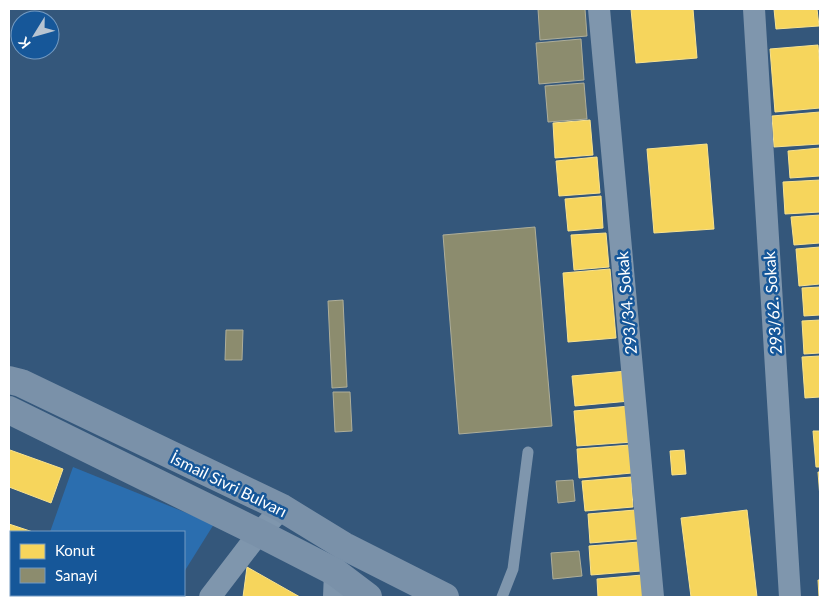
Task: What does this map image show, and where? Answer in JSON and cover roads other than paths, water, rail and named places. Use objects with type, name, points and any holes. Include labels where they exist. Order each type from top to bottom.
[{"type":"main road","name":"İsmail Sivri Bulvarı","points":[[15,382],[282,508],[344,546],[445,597]]},
{"type":"main road","name":"İsmail Sivri Bulvarı","points":[[9,412],[259,532],[334,585],[368,597]]},
{"type":"street","name":"293/34. Sokak","points":[[599,9],[653,597]]},
{"type":"street","name":"293/62. Sokak","points":[[754,9],[790,597]]},
{"type":"street","points":[[9,412],[15,382]]},
{"type":"street","points":[[210,597],[259,532],[282,508]]},
{"type":"lane","points":[[502,597],[513,569],[528,452]]}]
